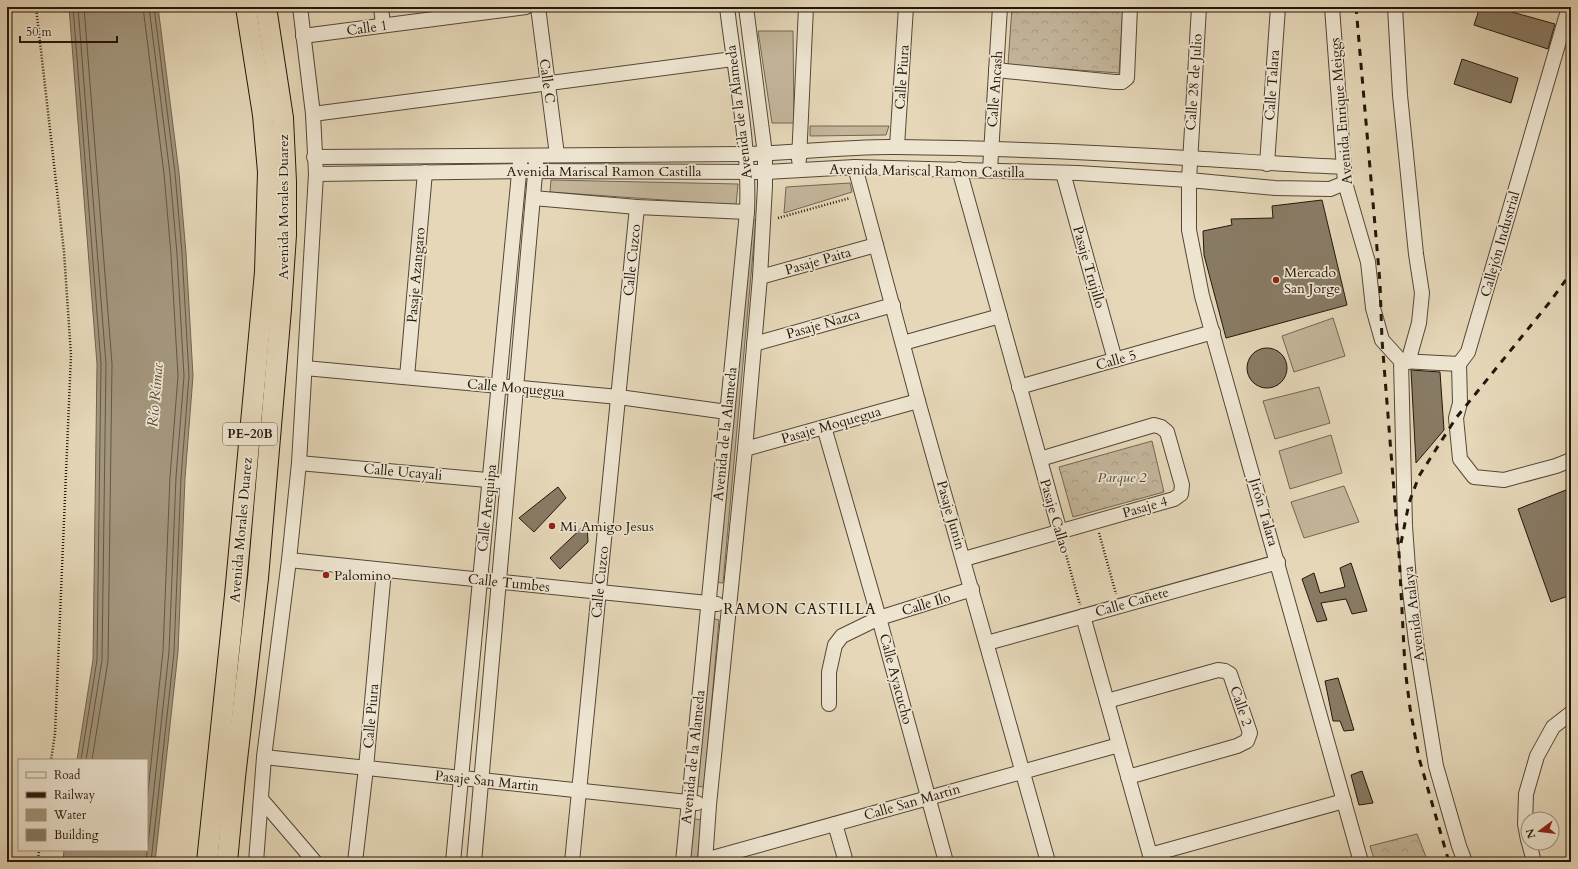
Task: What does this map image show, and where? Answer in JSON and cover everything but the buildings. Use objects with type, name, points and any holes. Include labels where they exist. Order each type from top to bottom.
[{"type":"highway","name":"Avenida Morales Duarez","points":[[207,862],[236,595],[265,272],[268,172],[263,115],[246,7]]},
{"type":"highway","name":"Avenida Morales Duarez","points":[[227,862],[235,777],[258,578],[286,235],[286,182],[283,118],[266,7]]},
{"type":"street","name":"Avenida Morales Duarez","points":[[256,862],[264,757],[289,560],[299,463],[316,174],[313,114],[300,7]]},
{"type":"street","points":[[381,7],[383,26]]},
{"type":"street","name":"Calle 1","points":[[303,36],[383,26],[460,11],[526,7]]},
{"type":"street","name":"Calle C","points":[[538,7],[557,154]]},
{"type":"street","name":"Avenida de la Alameda","points":[[683,862],[746,212],[748,172],[727,7]]},
{"type":"street","name":"Avenida de la Alameda","points":[[705,861],[709,805],[760,277],[766,172],[766,154],[746,7]]},
{"type":"street","points":[[800,171],[799,152],[806,7]]},
{"type":"street","name":"Calle Piura","points":[[897,146],[906,7]]},
{"type":"street","name":"Calle Ancash","points":[[990,170],[1000,7]]},
{"type":"street","points":[[996,70],[1122,82],[1127,78],[1130,7]]},
{"type":"street","name":"Calle 28 de Julio","points":[[1190,158],[1199,7]]},
{"type":"street","name":"Calle Talara","points":[[1267,164],[1278,7]]},
{"type":"street","name":"Avenida Enrique Meiggs","points":[[1332,7],[1345,183],[1368,262],[1373,308],[1382,340],[1404,361]]},
{"type":"street","name":"Avenida Atalaya","points":[[1395,7],[1400,95],[1416,254],[1422,293],[1419,323],[1404,361],[1405,526],[1416,642],[1436,766],[1465,862]]},
{"type":"street","name":"Callejón Industrial","points":[[1459,364],[1468,352],[1569,7]]},
{"type":"street","points":[[313,114],[733,59]]},
{"type":"street","name":"Avenida Mariscal Ramon Castilla","points":[[314,157],[521,154],[766,154],[851,147],[897,146],[1190,158],[1267,164],[1344,167]]},
{"type":"street","name":"Calle Arequipa","points":[[452,862],[521,154]]},
{"type":"street","name":"Calle Arequipa","points":[[474,862],[536,155]]},
{"type":"street","name":"Jirón Talara","points":[[1190,158],[1189,230],[1202,296],[1214,332],[1361,862]]},
{"type":"street","name":"Avenida Mariscal Ramon Castilla","points":[[316,174],[520,171],[766,172],[855,167],[1063,173],[1189,180],[1274,188],[1330,189],[1345,183]]},
{"type":"street","name":"Pasaje Junin","points":[[855,167],[918,401],[964,559],[1048,862]]},
{"type":"street","name":"Pasaje Callao","points":[[959,169],[1060,532]]},
{"type":"street","name":"Pasaje Azangaro","points":[[407,377],[425,172]]},
{"type":"street","name":"Pasaje Trujillo","points":[[1063,173],[1115,360]]},
{"type":"street","points":[[533,198],[637,207],[746,212]]},
{"type":"street","name":"Calle Cuzco","points":[[572,862],[637,207]]},
{"type":"street","name":"Pasaje Paita","points":[[760,277],[876,245]]},
{"type":"street","name":"Pasaje Nazca","points":[[754,344],[893,305]]},
{"type":"street","points":[[903,343],[1000,316]]},
{"type":"street","name":"Calle 5","points":[[1019,387],[1214,332]]},
{"type":"street","points":[[1404,361],[1459,364],[1460,402],[1456,418],[1460,459],[1474,477],[1504,480],[1556,466],[1571,460]]},
{"type":"street","name":"Calle Moquegua","points":[[305,368],[618,397],[727,412]]},
{"type":"street","name":"Pasaje Moquegua","points":[[744,449],[918,401]]},
{"type":"street","name":"Pasaje 4","points":[[964,559],[1174,499],[1181,494],[1182,485],[1167,432],[1161,427],[1154,425],[1040,459]]},
{"type":"street","name":"Calle Ayacucho","points":[[824,427],[879,618],[946,862]]},
{"type":"street","name":"Calle Ucayali","points":[[299,463],[508,482]]},
{"type":"street","name":"Calle Tumbes","points":[[289,560],[728,605]]},
{"type":"street","name":"Calle Cañete","points":[[987,643],[1278,562]]},
{"type":"street","name":"Calle Piura","points":[[355,862],[366,768],[384,570]]},
{"type":"street","name":"Calle Ilo","points":[[829,704],[829,672],[836,645],[842,636],[879,618],[972,589]]},
{"type":"street","points":[[1083,616],[1151,859],[1344,802]]},
{"type":"street","name":"Calle 2","points":[[1107,701],[1218,670],[1224,671],[1230,674],[1250,732],[1248,741],[1237,746],[1128,777]]},
{"type":"street","points":[[1525,811],[1526,794],[1537,756],[1553,727],[1571,713]]},
{"type":"street","name":"Calle San Martin","points":[[705,861],[743,856],[835,824],[1119,745]]},
{"type":"street","name":"Pasaje San Martin","points":[[264,757],[709,805]]},
{"type":"street","points":[[261,799],[315,862]]},
{"type":"street","points":[[835,824],[846,862]]},
{"type":"street","points":[[1531,851],[1534,862]]},
{"type":"path","points":[[36,7],[64,252],[71,355],[55,734],[51,759]]},
{"type":"path","points":[[778,218],[862,194]]},
{"type":"path","points":[[1096,522],[1119,606]]},
{"type":"path","name":"Pasaje Callao","points":[[1060,532],[1083,616]]},
{"type":"path","points":[[38,862],[39,851]]},
{"type":"green space","points":[[1012,7],[1088,7],[1123,10],[1119,73],[1008,65]]},
{"type":"green space","points":[[758,31],[793,31],[794,123],[772,123]]},
{"type":"green space","points":[[810,126],[889,126],[886,135],[810,136]]},
{"type":"green space","points":[[551,180],[738,184],[736,205],[550,192]]},
{"type":"green space","points":[[850,183],[852,192],[784,213],[786,187]]},
{"type":"green space","points":[[747,218],[756,220],[723,583],[712,582]]},
{"type":"green space","points":[[1333,318],[1345,356],[1294,372],[1282,336]]},
{"type":"green space","points":[[1319,387],[1330,423],[1275,439],[1263,401]]},
{"type":"green space","points":[[1331,435],[1342,473],[1290,489],[1279,451]]},
{"type":"green space","name":"Parque 2","points":[[1152,441],[1164,492],[1073,517],[1059,467]]},
{"type":"green space","points":[[1344,486],[1359,522],[1304,538],[1291,502]]},
{"type":"green space","points":[[708,617],[719,620],[704,787],[693,786]]},
{"type":"green space","points":[[689,818],[702,820],[697,862],[685,862]]},
{"type":"green space","points":[[1417,834],[1428,862],[1375,862],[1370,846]]},
{"type":"water","name":"Río Rímac","points":[[69,7],[158,7],[179,173],[186,253],[193,376],[185,478],[178,652],[155,862],[63,862],[64,851],[148,851],[148,759],[77,759],[93,660],[97,364]]},
{"type":"railway","points":[[1356,7],[1380,283],[1382,340],[1399,553],[1405,668],[1410,708],[1419,758],[1449,862]]},
{"type":"railway","points":[[1401,543],[1409,503],[1419,476],[1456,418],[1549,303],[1571,273]]},
{"type":"place","name":"Mercado San Jorge","points":[[1276,280]]},
{"type":"place","name":"Mi Amigo Jesus","points":[[552,526]]},
{"type":"place","name":"Palomino","points":[[326,575]]},
{"type":"district","name":"RAMON CASTILLA","points":[[800,609]]}]
